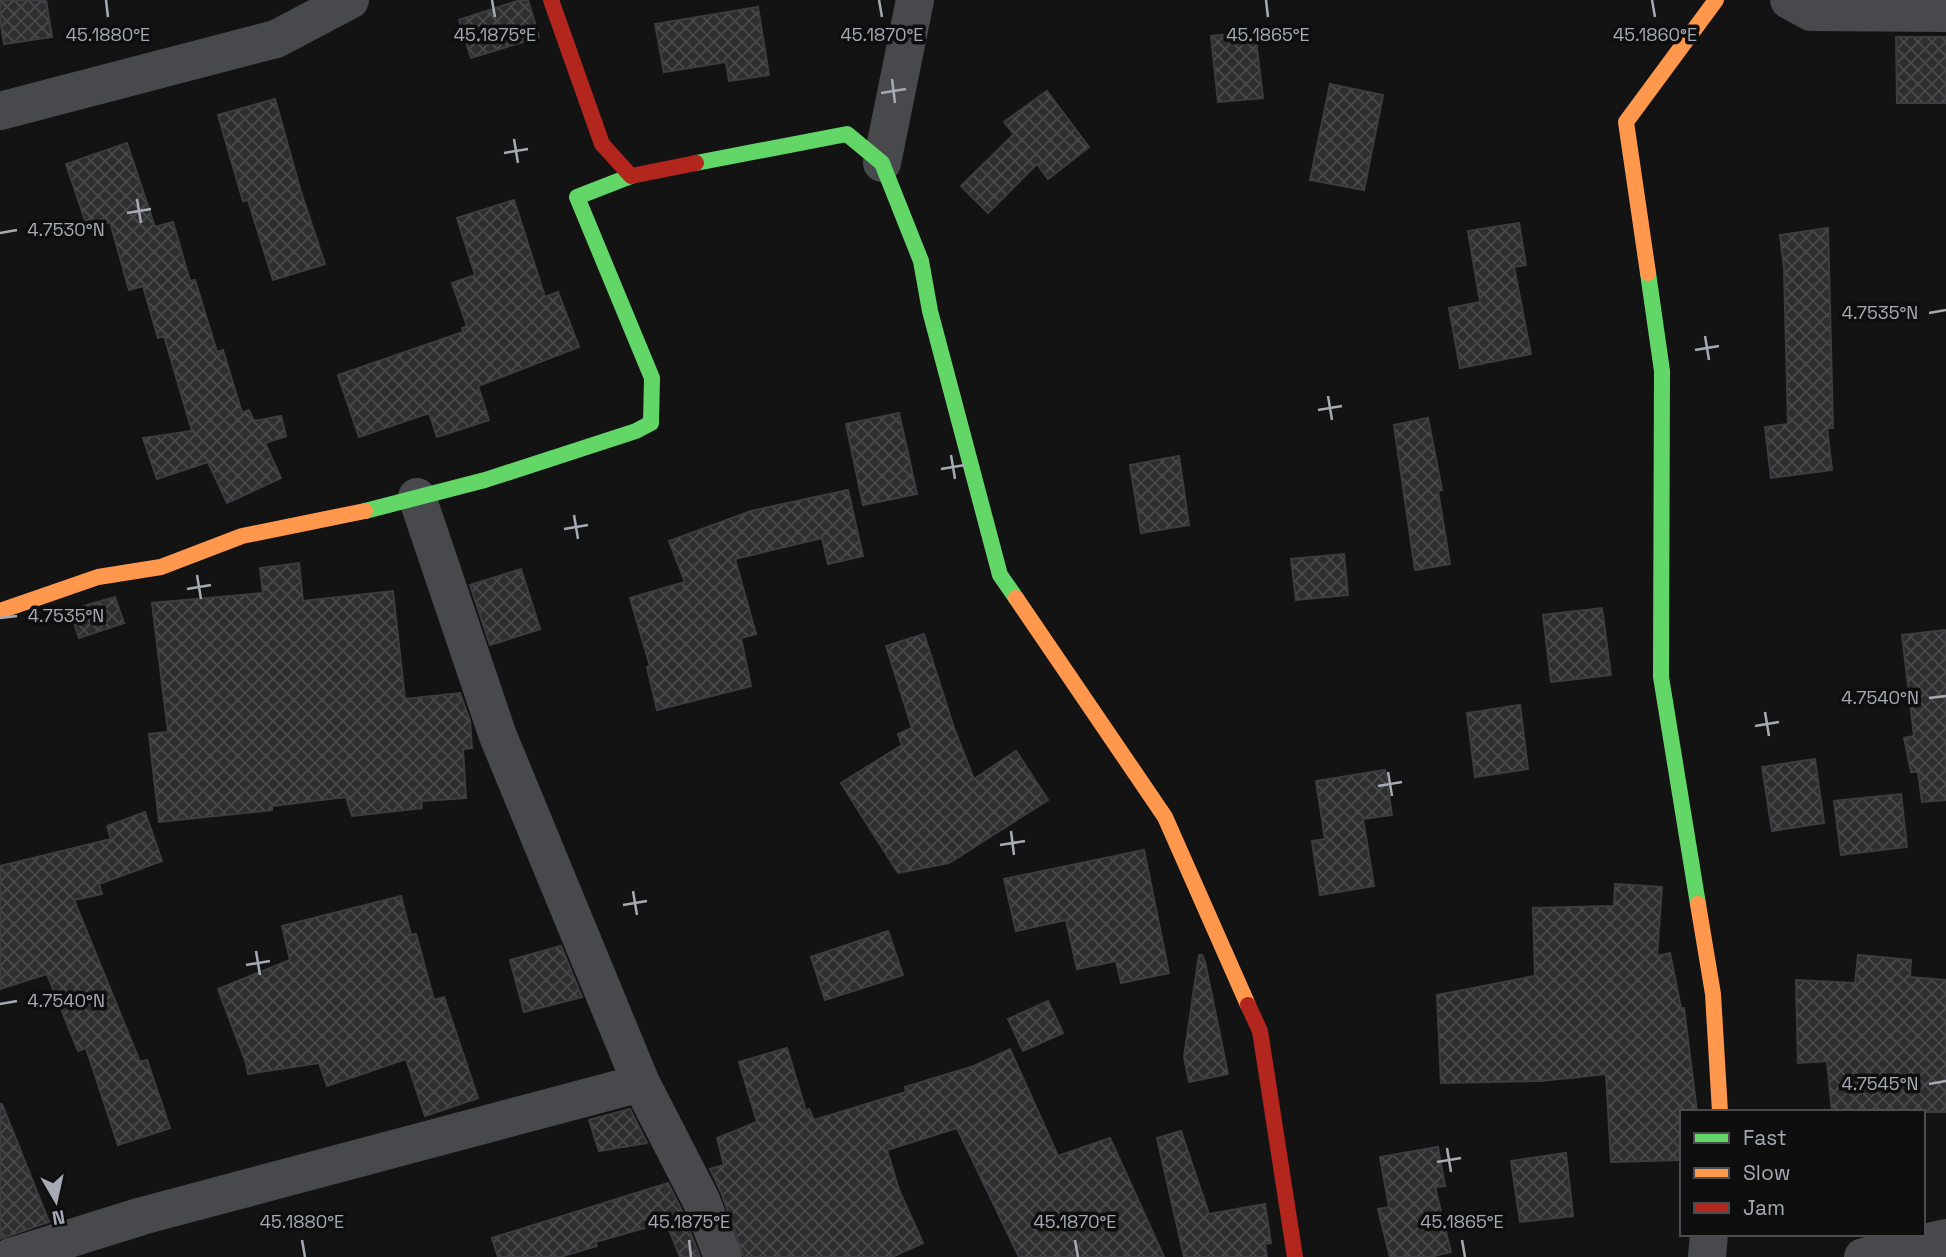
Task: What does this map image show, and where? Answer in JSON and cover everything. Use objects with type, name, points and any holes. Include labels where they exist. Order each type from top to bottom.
[{"type":"street","points":[[0,111],[276,39],[351,0]]},
{"type":"street","points":[[551,0],[602,144],[631,176]]},
{"type":"street","points":[[882,163],[915,0]]},
{"type":"street","points":[[1716,0],[1626,122],[1662,371],[1661,677],[1713,995],[1720,1110]]},
{"type":"street","points":[[1789,0],[1811,12],[1946,13]]},
{"type":"street","points":[[0,611],[98,577],[161,567],[242,536],[376,509],[485,480],[651,424],[652,378],[577,197],[631,176],[847,134],[882,163],[921,261],[930,311],[1000,575],[1165,817],[1260,1031],[1295,1257]]},
{"type":"street","points":[[417,497],[498,736],[641,1083],[701,1200],[723,1257]]},
{"type":"street","points":[[11,1257],[142,1216],[641,1083]]},
{"type":"street","points":[[1707,1257],[1709,1236]]},
{"type":"street","points":[[1863,1257],[1946,1238]]},
{"type":"building","points":[[0,0],[46,0],[52,37],[4,44]]},
{"type":"building","points":[[520,0],[528,0],[539,37],[471,58],[459,20]]},
{"type":"building","points":[[758,7],[769,75],[729,81],[726,62],[664,72],[655,24]]},
{"type":"building","points":[[1255,32],[1263,98],[1218,102],[1211,36]]},
{"type":"building","points":[[1896,37],[1946,37],[1946,103],[1897,103]]},
{"type":"building","points":[[1330,84],[1383,95],[1364,190],[1310,180]]},
{"type":"building","points":[[1047,91],[1089,147],[1048,179],[1037,164],[988,213],[961,186],[1014,134],[1004,122]]},
{"type":"building","points":[[275,99],[325,264],[273,280],[248,200],[243,201],[218,115]]},
{"type":"building","points":[[127,143],[155,227],[173,222],[190,281],[195,280],[217,352],[223,350],[242,413],[249,410],[254,421],[281,416],[286,436],[265,443],[281,478],[227,503],[208,462],[157,479],[143,438],[192,431],[164,336],[158,338],[143,286],[129,290],[110,222],[88,229],[66,164]]},
{"type":"building","points":[[514,200],[545,297],[558,292],[579,347],[478,386],[489,420],[437,437],[429,413],[359,437],[338,375],[463,332],[462,328],[467,326],[452,283],[475,275],[457,218]]},
{"type":"building","points":[[1519,223],[1526,265],[1514,267],[1531,354],[1460,368],[1449,308],[1480,302],[1468,231]]},
{"type":"building","points":[[1828,228],[1833,428],[1827,428],[1832,470],[1771,478],[1765,427],[1788,424],[1784,268],[1780,235]]},
{"type":"building","points":[[899,413],[917,494],[863,505],[846,424]]},
{"type":"building","points":[[1428,418],[1442,490],[1438,491],[1450,564],[1415,570],[1394,425]]},
{"type":"building","points":[[1179,456],[1189,525],[1141,533],[1130,465]]},
{"type":"building","points":[[848,490],[863,556],[828,564],[822,538],[735,559],[756,634],[741,638],[751,686],[657,710],[647,667],[650,666],[630,598],[685,582],[669,541],[751,511]]},
{"type":"building","points":[[1344,554],[1348,595],[1296,600],[1291,559]]},
{"type":"building","points":[[299,563],[303,601],[393,591],[405,699],[460,693],[470,721],[472,748],[463,749],[466,798],[421,801],[422,808],[352,816],[346,797],[272,806],[272,810],[159,822],[149,734],[168,732],[152,603],[263,593],[260,568]]},
{"type":"building","points":[[521,569],[540,629],[490,645],[470,585]]},
{"type":"building","points":[[115,597],[124,623],[79,638],[70,610]]},
{"type":"building","points":[[1602,608],[1611,675],[1551,682],[1543,615]]},
{"type":"building","points":[[1946,630],[1946,800],[1922,802],[1918,772],[1911,772],[1904,738],[1914,736],[1902,635]]},
{"type":"building","points":[[924,634],[954,728],[974,779],[1016,751],[1048,800],[949,863],[898,873],[841,783],[902,745],[898,734],[912,728],[886,646]]},
{"type":"building","points":[[1520,705],[1528,769],[1475,777],[1467,713]]},
{"type":"building","points":[[1815,759],[1824,823],[1772,831],[1762,767]]},
{"type":"building","points":[[1385,770],[1392,815],[1363,819],[1374,886],[1320,895],[1312,841],[1325,839],[1316,781]]},
{"type":"building","points":[[1901,794],[1907,847],[1841,855],[1834,801]]},
{"type":"building","points":[[145,812],[162,861],[99,884],[102,894],[74,900],[140,1062],[147,1060],[170,1128],[118,1145],[86,1048],[78,1051],[47,974],[0,989],[0,866],[111,839],[107,826]]},
{"type":"building","points":[[1144,850],[1169,973],[1121,983],[1116,961],[1077,969],[1066,920],[1016,931],[1004,879]]},
{"type":"building","points":[[1615,884],[1662,887],[1657,956],[1670,953],[1681,1008],[1684,1008],[1697,1110],[1680,1110],[1680,1160],[1611,1162],[1606,1074],[1541,1081],[1441,1083],[1437,995],[1535,976],[1533,908],[1614,906]]},
{"type":"building","points":[[401,896],[411,935],[416,934],[434,1000],[444,997],[478,1098],[425,1116],[406,1059],[327,1086],[319,1063],[248,1074],[218,989],[290,960],[282,926]]},
{"type":"building","points":[[888,931],[903,975],[825,1000],[811,957]]},
{"type":"building","points":[[561,946],[582,997],[524,1012],[510,960]]},
{"type":"building","points":[[1199,955],[1202,955],[1205,962],[1228,1074],[1189,1082],[1184,1057]]},
{"type":"building","points":[[1858,955],[1911,960],[1910,977],[1946,980],[1946,1112],[1832,1110],[1827,1061],[1798,1063],[1796,980],[1855,983]]},
{"type":"building","points":[[1048,1001],[1063,1033],[1023,1051],[1008,1019]]},
{"type":"building","points":[[787,1048],[806,1111],[809,1109],[814,1120],[906,1092],[905,1087],[974,1066],[1010,1049],[1058,1156],[1110,1138],[1164,1257],[1019,1257],[957,1128],[887,1150],[899,1190],[923,1243],[892,1257],[744,1257],[710,1169],[724,1165],[717,1138],[757,1122],[739,1062]]},
{"type":"building","points":[[0,1104],[49,1222],[0,1239]]},
{"type":"building","points":[[630,1109],[647,1143],[599,1151],[589,1120]]},
{"type":"building","points":[[1181,1131],[1209,1214],[1265,1204],[1271,1243],[1265,1244],[1267,1257],[1184,1257],[1157,1138]]},
{"type":"building","points":[[1438,1147],[1445,1186],[1435,1187],[1451,1252],[1430,1257],[1390,1257],[1378,1209],[1389,1207],[1380,1157]]},
{"type":"building","points":[[1566,1153],[1573,1216],[1520,1222],[1511,1161]]},
{"type":"building","points":[[668,1183],[700,1257],[680,1257],[666,1222],[595,1242],[597,1246],[560,1257],[498,1257],[492,1238]]},
{"type":"traffic: fast","points":[[696,163],[847,134],[882,163],[921,261],[930,311],[1000,575],[1016,598]]},
{"type":"traffic: fast","points":[[365,511],[485,480],[636,431],[651,423],[652,378],[577,197],[631,176]]},
{"type":"traffic: fast","points":[[1648,273],[1662,371],[1661,677],[1698,904]]},
{"type":"traffic: slow","points":[[1648,273],[1626,122],[1716,0]]},
{"type":"traffic: slow","points":[[0,611],[98,577],[161,567],[242,536],[365,511]]},
{"type":"traffic: slow","points":[[1016,598],[1165,817],[1248,1005]]},
{"type":"traffic: slow","points":[[1698,904],[1713,994],[1720,1110]]},
{"type":"traffic: jam","points":[[551,0],[602,144],[631,176],[696,163]]},
{"type":"traffic: jam","points":[[1248,1005],[1260,1031],[1295,1257]]}]
